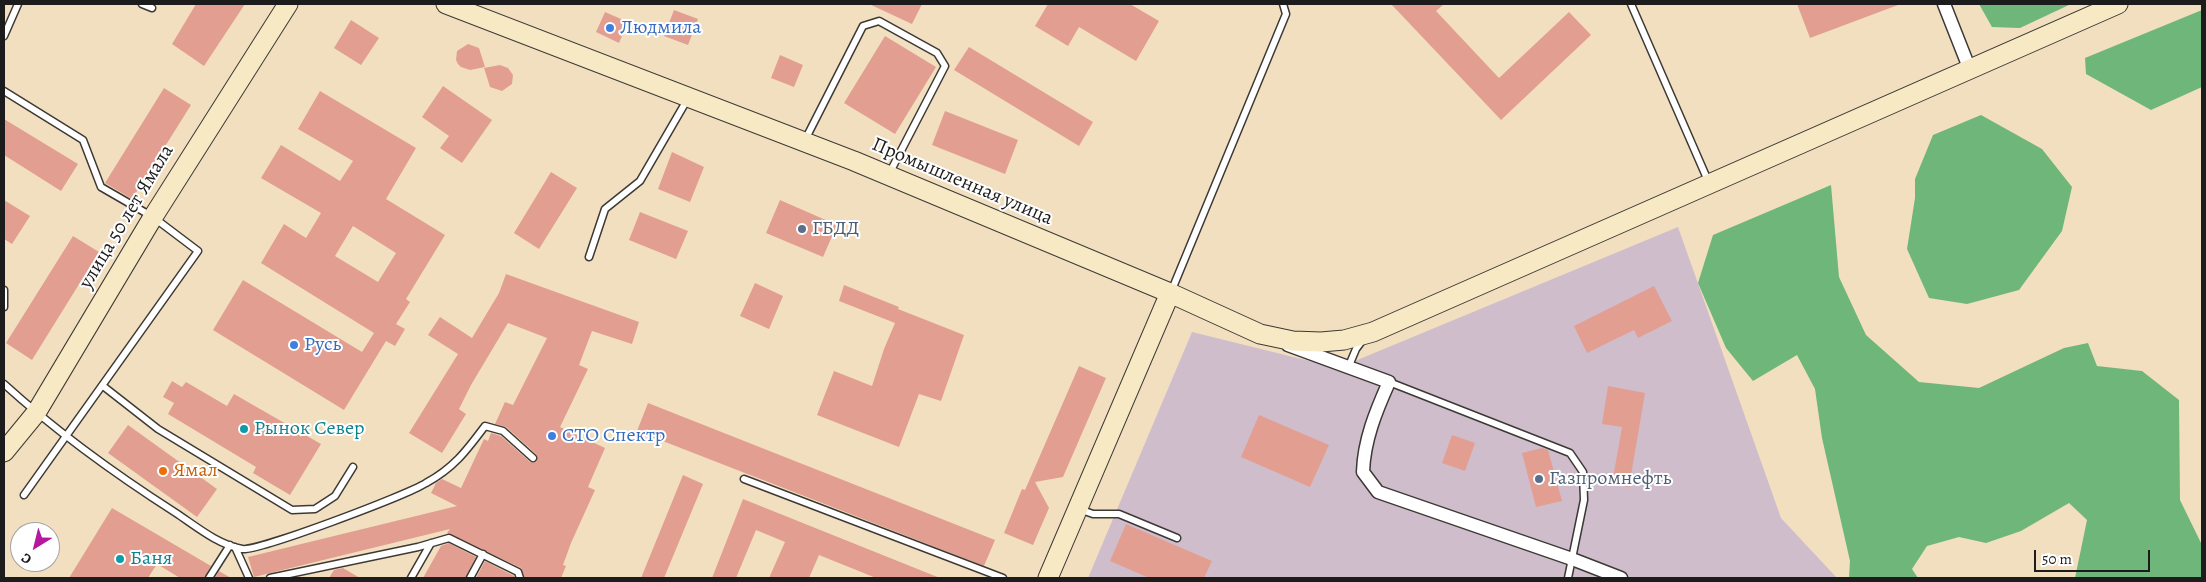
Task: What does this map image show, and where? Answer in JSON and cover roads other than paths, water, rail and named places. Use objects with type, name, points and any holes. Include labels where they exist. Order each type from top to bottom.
[{"type":"main road","name":"улица 50 лет Ямала","points":[[4,452],[36,413],[153,217],[288,4]]},
{"type":"main road","name":"Промышленная улица","points":[[446,4],[889,175],[1170,293],[1260,334],[1292,341],[1321,342],[1344,340],[1373,332],[2118,4]]},
{"type":"main road","points":[[1048,578],[1170,293]]},
{"type":"street","points":[[1944,4],[1970,70]]},
{"type":"street","points":[[1260,334],[1389,382],[1373,418],[1364,454],[1363,472],[1378,492],[1572,559],[1620,578]]},
{"type":"lane","points":[[4,36],[18,4]]},
{"type":"lane","points":[[142,4],[152,8]]},
{"type":"lane","points":[[1170,293],[1286,14],[1282,4]]},
{"type":"lane","points":[[1631,4],[1710,184]]},
{"type":"lane","points":[[804,142],[863,26],[879,22],[937,53],[945,66],[889,175]]},
{"type":"lane","points":[[4,91],[83,140],[101,187],[153,217],[198,252],[24,495]]},
{"type":"lane","points":[[589,256],[605,209],[640,181],[688,97]]},
{"type":"lane","points":[[4,290],[4,307]]},
{"type":"lane","points":[[1348,368],[1360,342],[1373,332]]},
{"type":"lane","points":[[1389,382],[1570,453],[1583,472],[1584,500],[1568,578]]},
{"type":"lane","points":[[4,384],[66,438],[146,494],[222,543],[244,550],[283,539],[426,484],[456,463],[486,426],[502,431],[533,458]]},
{"type":"lane","points":[[103,386],[158,429],[292,510],[315,509],[335,496],[353,467]]},
{"type":"lane","points":[[744,479],[1003,578]]},
{"type":"lane","points":[[1078,509],[1093,514],[1119,514],[1177,538]]},
{"type":"lane","points":[[270,578],[449,538],[518,572],[520,578]]},
{"type":"lane","points":[[411,578],[431,543]]},
{"type":"lane","points":[[209,578],[232,546]]},
{"type":"lane","points":[[232,546],[250,578]]},
{"type":"lane","points":[[470,578],[483,554]]},
{"type":"place","name":"Людмила","points":[[610,28]]},
{"type":"place","name":"ГБДД","points":[[802,229]]},
{"type":"place","name":"Русь","points":[[294,345]]},
{"type":"place","name":"Рынок Север","points":[[244,429]]},
{"type":"place","name":"СТО Спектр","points":[[552,436]]},
{"type":"place","name":"Ямал","points":[[163,471]]},
{"type":"place","name":"Газпромнефть","points":[[1539,479]]},
{"type":"place","name":"Баня","points":[[120,559]]}]
